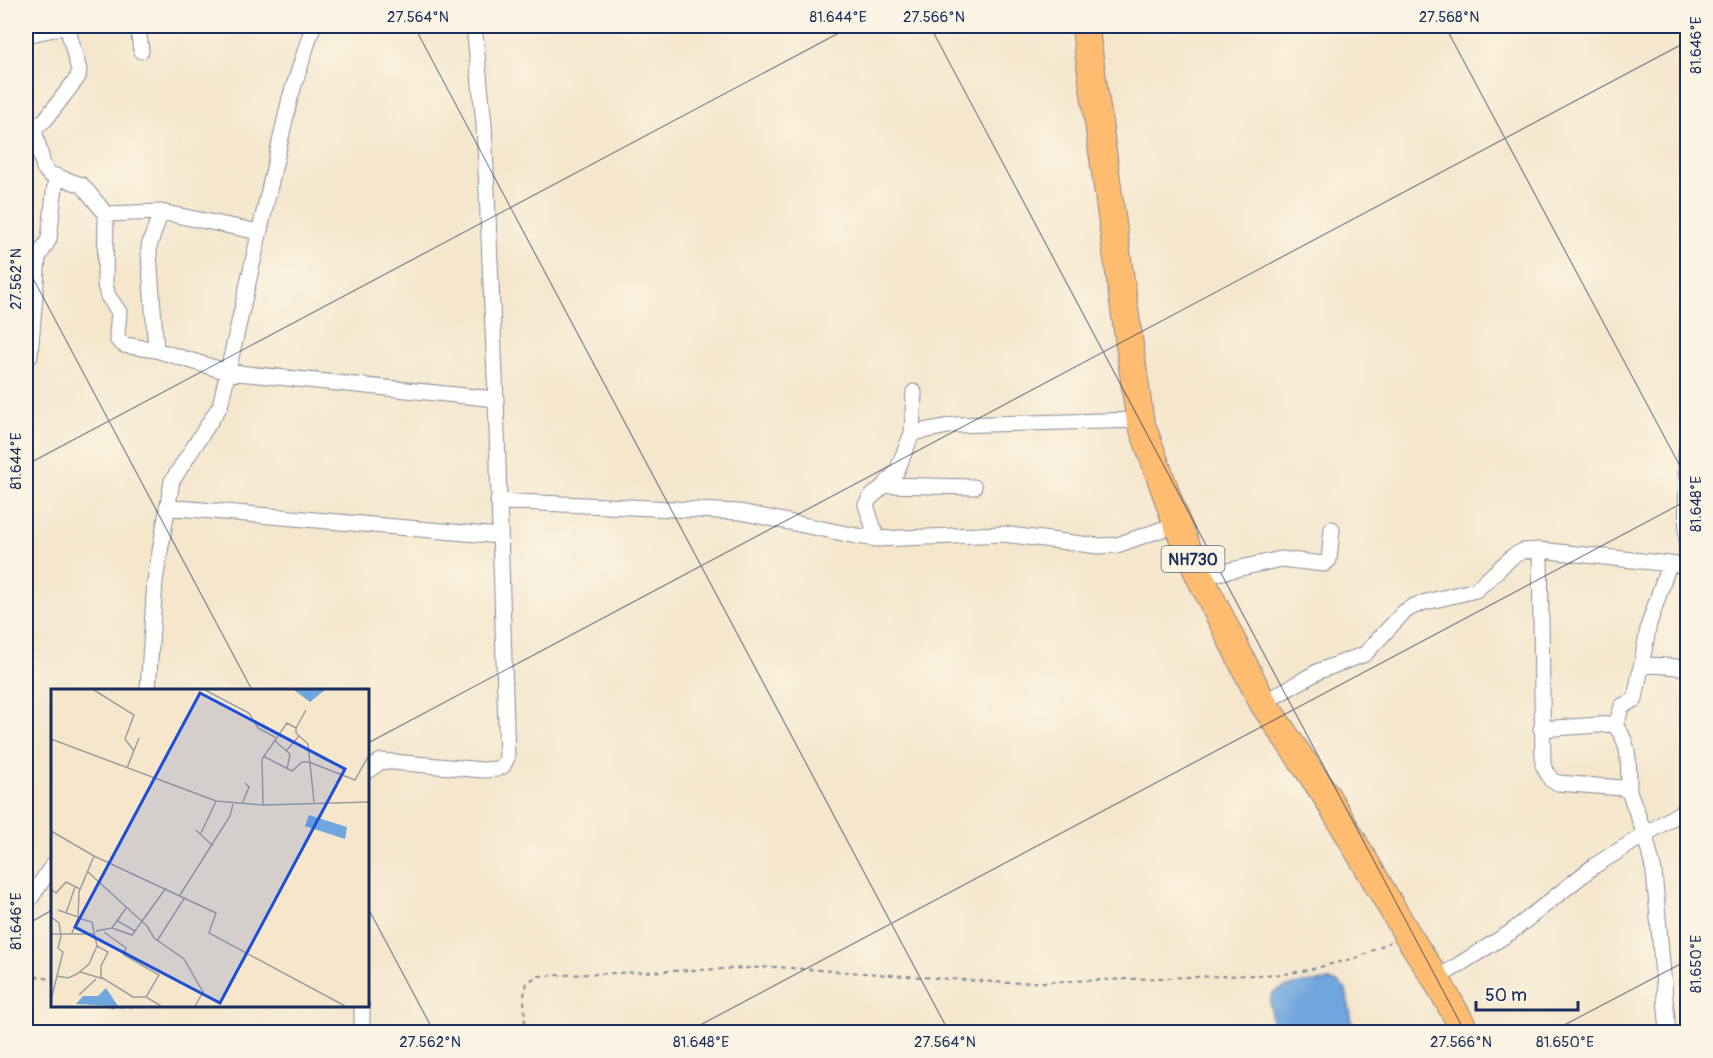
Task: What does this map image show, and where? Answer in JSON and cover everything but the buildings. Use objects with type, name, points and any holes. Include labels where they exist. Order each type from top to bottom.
[{"type":"highway","name":"NH730","points":[[1085,26],[1140,420],[1177,524],[1200,577],[1263,703],[1327,797],[1466,1032]]},
{"type":"street","points":[[26,35],[68,26],[79,70],[78,77],[45,120],[30,131],[44,168],[49,174],[82,185],[106,214],[105,291],[119,312],[117,335],[118,340],[124,345],[156,350],[228,372],[496,399]]},
{"type":"street","points":[[138,26],[141,51]]},
{"type":"street","points":[[148,689],[155,581],[172,481],[220,406],[290,99],[313,26]]},
{"type":"street","points":[[369,770],[381,761],[483,770],[497,769],[504,766],[507,758],[496,399],[484,124],[474,26]]},
{"type":"street","points":[[26,357],[30,356],[38,258],[49,239],[56,176]]},
{"type":"street","points":[[106,214],[161,212],[259,232]]},
{"type":"street","points":[[156,350],[148,253],[161,212]]},
{"type":"street","points":[[876,539],[866,505],[897,471],[912,433],[914,392]]},
{"type":"street","points":[[912,433],[954,425],[1140,420]]},
{"type":"street","points":[[1263,703],[1319,671],[1365,654],[1404,612],[1412,607],[1476,590],[1513,556],[1523,551],[1540,550],[1687,566],[1686,453],[1688,440]]},
{"type":"street","points":[[885,485],[974,487]]},
{"type":"street","points":[[498,501],[740,512],[876,539],[1003,534],[1098,546],[1117,545],[1177,524]]},
{"type":"street","points":[[167,507],[500,536]]},
{"type":"street","points":[[1200,577],[1281,559],[1324,564],[1329,560],[1332,529]]},
{"type":"street","points":[[1540,550],[1543,765],[1551,780],[1558,783],[1622,788],[1629,791]]},
{"type":"street","points":[[1541,729],[1613,724],[1618,719],[1622,706],[1635,699],[1649,624],[1669,564]]},
{"type":"street","points":[[1642,664],[1688,668]]},
{"type":"street","points":[[1613,724],[1619,729],[1627,744],[1629,791],[1645,835],[1654,872],[1668,1032]]},
{"type":"street","points":[[1436,979],[1511,932],[1594,866],[1688,807]]},
{"type":"street","points":[[26,905],[51,868]]},
{"type":"street","points":[[362,1007],[362,1032]]},
{"type":"path","points":[[525,1032],[524,995],[527,983],[537,976],[776,967],[1008,983],[1284,974],[1359,957],[1407,934]]},
{"type":"path","points":[[26,975],[51,979]]},
{"type":"water","points":[[1330,981],[1339,983],[1346,990],[1354,1032],[1273,1032],[1270,1001],[1273,993],[1293,985]]}]
